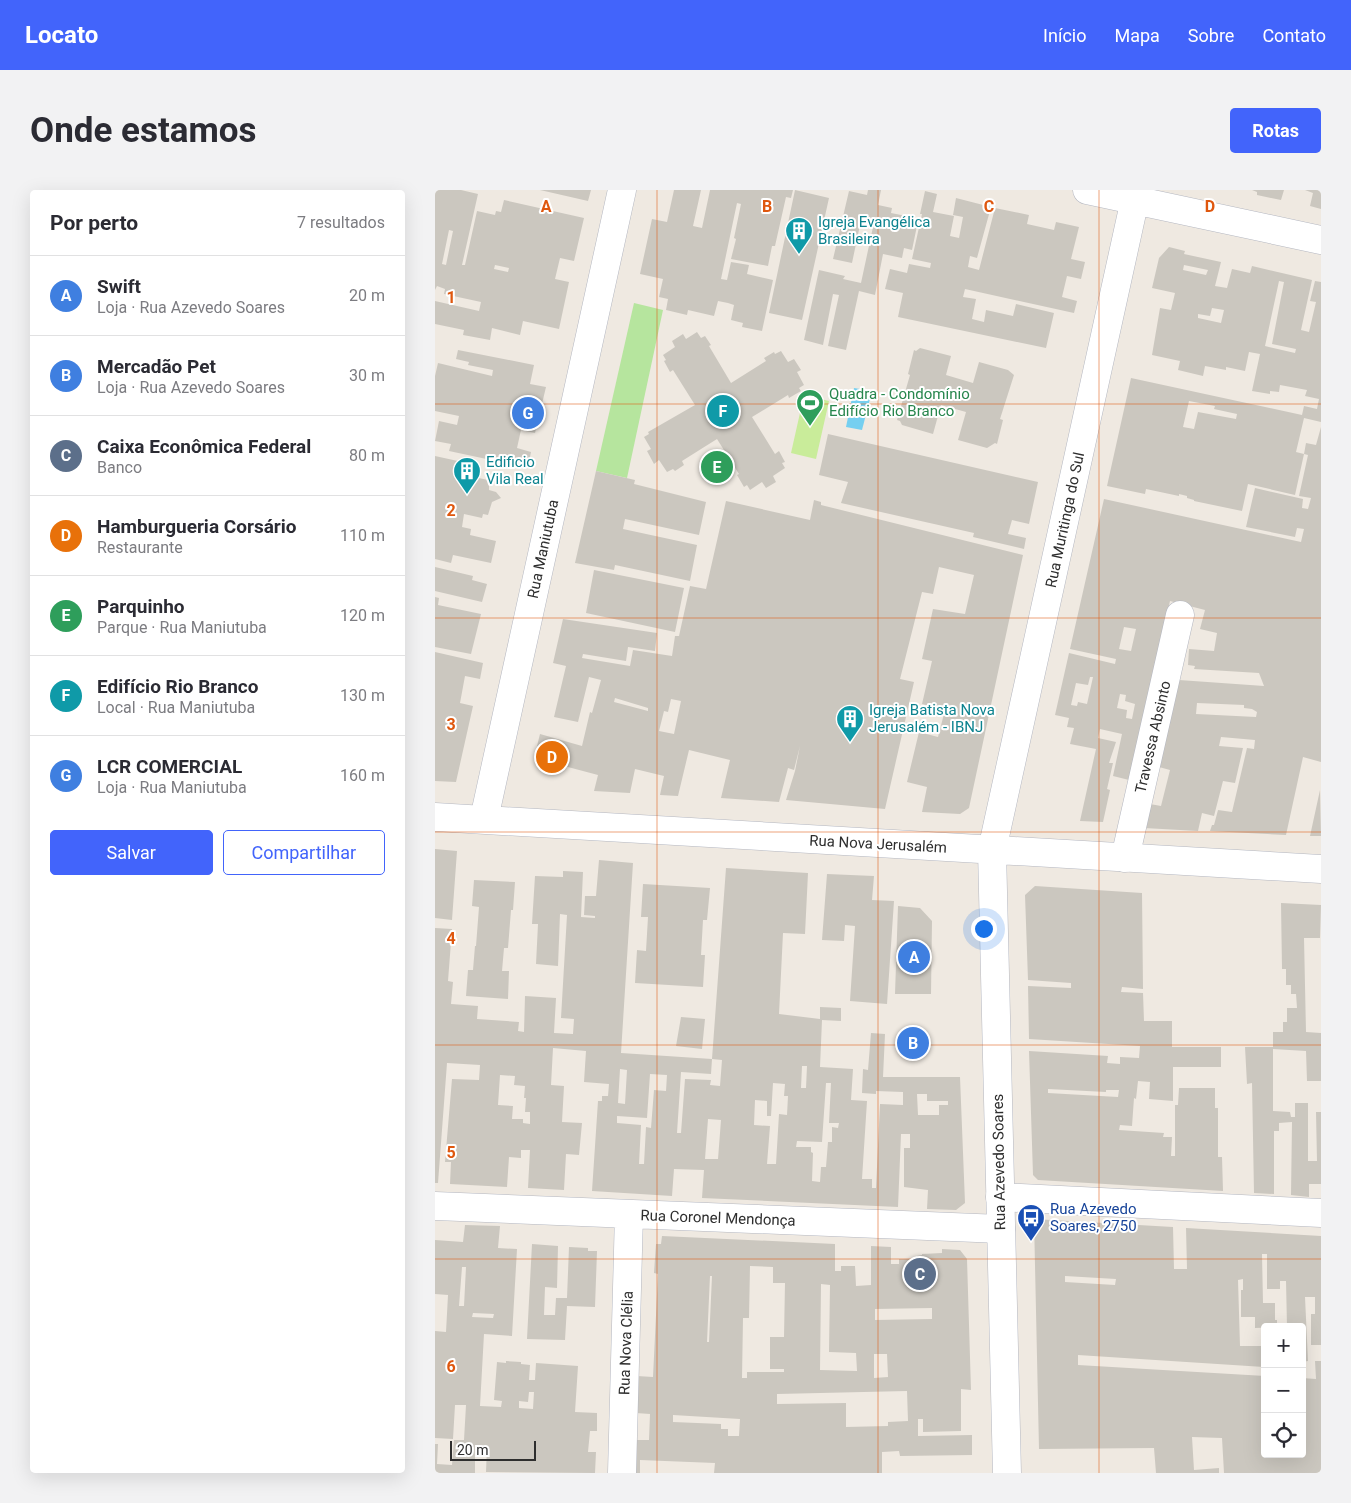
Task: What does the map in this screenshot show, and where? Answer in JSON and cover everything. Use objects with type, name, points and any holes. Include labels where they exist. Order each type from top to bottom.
[{"type":"street","name":"Rua Maniutuba","points":[[484,820],[622,190]]},
{"type":"street","points":[[1087,190],[1136,195],[1321,240]]},
{"type":"street","name":"Rua Muritinga do Sul","points":[[992,850],[1136,195]]},
{"type":"street","name":"Travessa Absinto","points":[[1125,858],[1180,616]]},
{"type":"street","name":"Rua Nova Jerusalém","points":[[435,817],[1321,869]]},
{"type":"street","name":"Rua Azevedo Soares","points":[[992,850],[1007,1473]]},
{"type":"street","points":[[1000,1196],[1321,1213]]},
{"type":"street","name":"Rua Coronel Mendonça","points":[[435,1206],[1001,1230]]},
{"type":"street","name":"Rua Nova Clélia","points":[[622,1473],[629,1214]]},
{"type":"green space","points":[[634,303],[663,310],[627,478],[596,471]]},
{"type":"green space","name":"Quadra - Condomínio Edifício Rio Branco","points":[[804,395],[829,401],[816,459],[791,453]]},
{"type":"water","points":[[854,388],[872,391],[862,430],[846,427]]},
{"type":"building","points":[[435,190],[461,190],[478,194],[462,265],[465,265],[477,211],[495,215],[496,211],[501,212],[504,200],[584,218],[574,261],[560,258],[555,279],[569,282],[559,329],[523,321],[520,335],[492,328],[490,340],[463,335],[464,330],[435,324],[435,301],[479,311],[481,302],[444,294],[445,289],[437,286],[435,290]],"holes":[[[449,230],[453,231],[446,265],[442,264]],[[495,265],[509,268],[508,272],[494,269]]]},
{"type":"building","points":[[540,190],[591,190],[588,201]]},
{"type":"building","points":[[674,190],[701,190],[693,226],[702,228],[710,190],[793,190],[791,198],[786,197],[775,246],[772,246],[768,266],[731,259],[741,204],[737,203],[721,279],[727,280],[731,262],[749,265],[747,274],[773,280],[762,331],[742,327],[743,323],[731,320],[734,305],[728,303],[718,301],[714,316],[688,310],[687,315],[666,310],[668,299],[659,297],[663,279],[640,274],[652,219],[667,222]]},
{"type":"building","name":"Igreja Evangélica Brasileira","points":[[795,190],[829,198],[802,320],[769,313]]},
{"type":"building","points":[[868,190],[881,190],[878,205],[892,208],[891,213],[911,217],[910,219],[918,221],[912,250],[904,248],[902,258],[883,254],[875,295],[859,291],[846,350],[828,346],[839,295],[833,294],[823,345],[804,340],[819,270],[845,276],[843,279],[861,283],[873,227],[860,225],[852,263],[833,259],[849,191],[867,195]]},
{"type":"building","points":[[1252,190],[1284,190],[1281,200],[1257,195],[1257,192]]},
{"type":"building","points":[[1305,190],[1321,190],[1321,209],[1310,206],[1313,193]]},
{"type":"building","points":[[925,191],[937,194],[933,212],[954,216],[950,236],[959,238],[963,217],[953,215],[956,198],[991,207],[977,258],[970,256],[968,267],[979,270],[995,208],[1029,215],[1027,224],[1054,230],[1056,222],[1079,227],[1071,259],[1085,262],[1081,279],[1067,276],[1062,297],[1077,301],[1074,313],[965,289],[963,297],[976,299],[972,319],[984,322],[986,310],[1013,316],[1016,304],[1054,313],[1046,348],[898,317],[903,293],[885,289],[890,269],[907,273],[909,264],[930,268],[931,263],[912,259]]},
{"type":"building","points":[[1169,247],[1185,251],[1184,254],[1221,262],[1215,286],[1227,288],[1232,269],[1250,273],[1252,266],[1312,280],[1301,330],[1309,332],[1316,302],[1310,301],[1315,281],[1321,282],[1321,422],[1304,418],[1296,452],[1304,454],[1295,495],[1248,484],[1242,511],[1194,501],[1187,498],[1187,496],[1179,494],[1179,496],[1146,489],[1145,494],[1107,486],[1131,378],[1302,415],[1304,406],[1317,409],[1319,399],[1305,396],[1307,390],[1280,385],[1279,392],[1270,391],[1270,394],[1252,391],[1260,354],[1249,352],[1245,371],[1226,367],[1226,370],[1205,366],[1203,376],[1178,370],[1180,361],[1152,355],[1160,308],[1171,310],[1175,293],[1152,288],[1159,258]],"holes":[[[1184,265],[1208,270],[1206,275],[1183,270]],[[1279,281],[1284,282],[1272,344],[1296,349],[1295,353],[1265,346]],[[1212,308],[1224,310],[1221,323],[1198,318],[1198,314],[1210,316]],[[1189,401],[1215,406],[1214,409],[1237,414],[1236,419],[1198,412],[1194,429],[1183,427]]]},
{"type":"building","points":[[697,332],[701,338],[705,336],[711,345],[709,346],[731,383],[766,361],[764,358],[774,352],[775,354],[781,351],[788,362],[794,359],[801,370],[797,372],[804,385],[799,388],[801,391],[789,398],[788,395],[752,417],[775,454],[779,451],[785,462],[782,463],[785,468],[773,476],[776,482],[766,488],[762,482],[750,490],[747,485],[744,487],[737,475],[739,474],[717,439],[682,461],[684,465],[675,471],[673,469],[667,472],[659,460],[654,464],[647,451],[651,449],[644,437],[649,434],[648,432],[695,405],[673,370],[670,372],[663,355],[675,347],[672,341],[683,334],[686,339]]},
{"type":"building","points":[[920,348],[951,356],[946,375],[973,383],[979,362],[1008,370],[1014,375],[1000,419],[1003,420],[997,444],[995,443],[987,448],[958,440],[966,412],[941,405],[933,434],[902,425],[897,420],[910,375],[908,374],[914,350],[916,351]]},
{"type":"building","points":[[458,350],[534,365],[530,384],[546,387],[535,433],[521,430],[517,448],[531,452],[529,462],[516,459],[515,465],[449,451],[451,444],[435,441],[439,421],[457,425],[459,416],[435,411],[435,376],[438,363],[492,376],[493,370],[468,365],[469,362],[456,359]]},
{"type":"building","points":[[1321,427],[1321,762],[1303,757],[1286,835],[1210,831],[1212,825],[1214,825],[1218,810],[1232,812],[1247,748],[1254,749],[1255,740],[1221,737],[1219,746],[1243,748],[1235,783],[1223,781],[1214,816],[1202,813],[1198,831],[1144,828],[1150,804],[1161,806],[1170,770],[1159,767],[1179,680],[1264,686],[1259,673],[1194,669],[1195,666],[1188,665],[1189,649],[1214,651],[1217,633],[1200,629],[1205,610],[1170,601],[1129,780],[1113,776],[1122,734],[1100,729],[1098,738],[1116,742],[1109,763],[1113,763],[1107,789],[1110,790],[1103,822],[1080,821],[1096,749],[1070,744],[1074,728],[1067,727],[1069,718],[1055,715],[1069,653],[1115,664],[1116,659],[1070,649],[1104,499],[1301,542],[1304,529],[1297,528],[1295,537],[1246,527],[1255,488],[1303,499],[1302,508],[1308,509],[1311,498],[1299,496],[1308,455],[1304,454],[1306,443],[1316,445]],"holes":[[[1124,627],[1136,629],[1131,651],[1119,649]],[[1090,677],[1093,677],[1087,704],[1078,702],[1077,706],[1071,705],[1076,683],[1088,685]],[[1120,694],[1126,695],[1125,701],[1135,704],[1132,719],[1126,718],[1127,710],[1117,708]],[[1197,703],[1244,705],[1244,708],[1257,712],[1256,717],[1196,714]]]},
{"type":"building","points":[[828,434],[1038,482],[1029,524],[1012,520],[1008,534],[1026,538],[1024,549],[973,537],[974,533],[841,503],[848,482],[819,475]]},
{"type":"building","points":[[435,456],[476,465],[474,477],[488,480],[489,490],[496,492],[501,498],[492,502],[488,515],[483,514],[482,518],[464,514],[462,527],[471,529],[470,535],[496,541],[491,563],[453,555],[451,563],[435,559]]},
{"type":"building","points":[[596,471],[635,480],[634,484],[706,502],[699,535],[625,519],[623,529],[697,545],[690,581],[615,565],[614,570],[575,563]]},
{"type":"building","points":[[814,500],[821,502],[821,505],[1023,555],[969,808],[960,814],[922,812],[927,787],[907,782],[919,732],[938,737],[945,710],[922,704],[932,661],[922,659],[933,609],[965,614],[974,575],[939,567],[933,594],[922,592],[900,679],[914,682],[885,809],[786,800],[795,771],[800,746],[794,770],[788,768],[779,802],[721,798],[730,760],[689,750],[678,796],[660,795],[664,776],[635,769],[630,793],[594,791],[598,775],[534,758],[540,734],[582,746],[590,712],[592,713],[601,680],[589,677],[578,722],[554,717],[566,666],[553,663],[563,619],[657,633],[655,651],[628,647],[626,661],[583,654],[582,658],[630,666],[633,650],[672,656],[675,636],[679,636],[690,586],[706,589],[726,501],[810,520]],"holes":[[[615,698],[648,708],[648,711],[614,702]],[[671,699],[681,701],[674,734],[659,731],[664,711],[668,712]]]},
{"type":"building","points":[[435,567],[473,576],[472,580],[487,584],[482,602],[435,591]]},
{"type":"building","points":[[594,570],[684,588],[675,632],[586,613]]},
{"type":"building","points":[[435,597],[439,598],[438,605],[481,614],[471,654],[435,647]]},
{"type":"building","points":[[435,652],[483,663],[480,679],[465,676],[460,703],[473,706],[456,782],[435,781]]},
{"type":"building","points":[[1320,790],[1321,836],[1310,836]]},
{"type":"building","points":[[435,849],[457,851],[452,920],[435,918]]},
{"type":"building","points":[[599,860],[633,863],[621,1053],[712,1059],[726,868],[808,873],[805,934],[783,933],[779,1014],[820,1019],[820,1007],[841,1008],[841,1021],[822,1020],[820,1067],[853,1069],[851,1100],[867,1101],[862,1179],[872,1179],[872,1188],[876,1188],[880,1104],[903,1105],[903,1092],[876,1091],[876,1094],[862,1093],[863,1069],[868,1070],[871,1033],[885,1034],[883,1077],[960,1077],[965,1203],[956,1210],[927,1209],[928,1190],[904,1187],[904,1148],[910,1148],[910,1134],[901,1134],[898,1207],[702,1198],[704,1170],[674,1169],[672,1196],[592,1191],[598,1101],[602,1101],[602,1096],[608,1096],[609,1084],[584,1082],[586,1051],[553,1048],[551,1085],[564,1086],[562,1122],[582,1123],[579,1155],[566,1154],[564,1190],[528,1188],[530,1150],[521,1150],[521,1158],[509,1157],[507,1187],[450,1184],[451,1162],[445,1162],[452,1079],[479,1080],[480,1065],[447,1063],[438,1183],[435,1183],[435,928],[452,929],[448,981],[453,982],[451,1004],[478,1006],[477,1019],[519,1022],[518,1031],[524,1032],[525,996],[556,998],[554,1033],[573,1034],[574,1019],[561,1018],[567,915],[560,914],[558,966],[536,964],[538,924],[532,924],[535,876],[563,877],[563,871],[583,872],[581,917],[595,918],[595,916],[584,915],[585,896],[596,896]],"holes":[[[712,1059],[722,1060],[720,1086],[710,1085],[711,1080],[685,1079],[681,1133],[677,1133],[681,1072],[711,1074]],[[802,1066],[807,1066],[806,1088],[801,1088]],[[620,1069],[627,1070],[625,1104],[618,1103]],[[650,1074],[667,1075],[666,1091],[654,1090],[651,1128],[646,1127],[644,1164],[639,1164],[641,1125],[617,1123],[617,1116],[647,1118]],[[500,1075],[515,1076],[514,1085],[525,1086],[525,1112],[530,1112],[530,1124],[523,1123],[523,1119],[512,1119],[513,1106],[498,1105]],[[773,1083],[785,1084],[784,1096],[788,1096],[787,1115],[779,1114],[776,1164],[767,1164],[770,1126],[754,1125],[755,1100],[767,1101],[767,1116],[771,1116]],[[826,1083],[831,1083],[829,1123],[839,1123],[838,1128],[832,1127],[832,1142],[828,1142],[826,1167],[821,1167],[820,1182],[812,1181],[813,1153],[811,1152],[811,1147],[796,1147],[797,1141],[822,1142]],[[917,1094],[927,1094],[927,1101],[948,1101],[948,1105],[939,1105],[939,1115],[918,1115]],[[708,1119],[721,1120],[718,1159],[705,1159]]]},
{"type":"building","points":[[827,874],[874,876],[872,900],[894,901],[887,1004],[850,1001],[855,926],[845,925],[844,941],[822,940]]},
{"type":"building","points":[[474,880],[515,882],[508,948],[504,948],[502,971],[509,971],[508,999],[466,996],[468,970],[473,970],[479,907],[472,906]]},
{"type":"building","points":[[643,884],[710,888],[707,920],[703,920],[701,955],[705,955],[703,987],[635,983],[637,950],[646,951],[648,917],[641,917]]},
{"type":"building","points":[[1035,886],[1142,893],[1143,989],[1122,987],[1121,992],[1143,993],[1144,1021],[1172,1021],[1172,1047],[1221,1047],[1221,1067],[1173,1067],[1173,1101],[1149,1099],[1150,1082],[1138,1081],[1136,1099],[1134,1098],[1132,1126],[1120,1125],[1119,1130],[1164,1133],[1163,1137],[1172,1137],[1171,1156],[1175,1156],[1175,1105],[1178,1105],[1179,1088],[1215,1088],[1215,1108],[1218,1108],[1218,1157],[1222,1157],[1223,1191],[1038,1180],[1033,1175],[1029,1051],[1108,1056],[1107,1063],[1120,1064],[1120,1057],[1139,1058],[1140,1046],[1029,1039],[1028,986],[1071,988],[1071,983],[1028,980],[1025,895]],"holes":[[[1048,1089],[1106,1092],[1106,1090],[1119,1090],[1118,1097],[1048,1093]]]},
{"type":"building","points":[[1281,903],[1321,905],[1320,938],[1304,938],[1306,1032],[1321,1033],[1321,1081],[1307,1081],[1306,1051],[1273,1049],[1273,1111],[1290,1112],[1291,1117],[1295,1117],[1295,1103],[1308,1103],[1308,1161],[1317,1161],[1316,1112],[1321,1112],[1321,1184],[1309,1184],[1309,1197],[1291,1195],[1292,1122],[1279,1123],[1279,1131],[1274,1131],[1274,1194],[1254,1193],[1252,1083],[1247,1084],[1245,1047],[1273,1047],[1273,1032],[1283,1032],[1283,1022],[1287,1022],[1287,1008],[1297,1008],[1296,994],[1291,994],[1291,985],[1286,985],[1286,969],[1282,969]]},
{"type":"building","points":[[898,906],[920,908],[932,921],[931,994],[895,994]]},
{"type":"building","points":[[681,1017],[705,1019],[702,1049],[676,1046]]},
{"type":"building","points":[[1034,1219],[1173,1227],[1174,1269],[1187,1269],[1186,1228],[1321,1236],[1321,1345],[1311,1345],[1311,1314],[1315,1314],[1315,1297],[1305,1297],[1308,1361],[1306,1361],[1306,1323],[1287,1323],[1286,1281],[1280,1281],[1280,1289],[1267,1289],[1267,1254],[1262,1254],[1263,1303],[1275,1303],[1275,1320],[1277,1320],[1277,1323],[1261,1323],[1261,1328],[1255,1328],[1255,1317],[1241,1317],[1243,1279],[1238,1280],[1240,1346],[1261,1346],[1261,1367],[1078,1355],[1078,1365],[1261,1376],[1261,1458],[1306,1458],[1306,1378],[1316,1379],[1315,1361],[1321,1361],[1321,1473],[1224,1473],[1222,1438],[1192,1437],[1194,1470],[1219,1468],[1219,1473],[1156,1473],[1154,1448],[1039,1449]],"holes":[[[1065,1276],[1116,1279],[1115,1285],[1065,1282]]]},
{"type":"building","points":[[465,1225],[500,1226],[498,1248],[517,1249],[512,1336],[484,1334],[480,1406],[501,1407],[502,1401],[494,1400],[497,1362],[521,1362],[521,1364],[530,1365],[529,1380],[535,1380],[536,1363],[578,1366],[575,1412],[597,1413],[597,1431],[590,1431],[588,1452],[596,1452],[595,1473],[486,1472],[487,1446],[475,1445],[475,1473],[435,1473],[435,1444],[438,1444],[437,1464],[452,1465],[454,1440],[464,1440],[466,1405],[455,1405],[453,1439],[435,1438],[435,1331],[446,1332],[448,1295],[435,1294],[435,1240],[463,1242]],"holes":[[[462,1267],[466,1267],[464,1306],[459,1306]],[[473,1313],[494,1314],[493,1318],[472,1317]],[[529,1392],[534,1392],[533,1409],[519,1408],[519,1401],[528,1402]]]},
{"type":"building","points":[[662,1236],[835,1244],[835,1271],[841,1271],[841,1266],[855,1266],[856,1286],[871,1285],[871,1246],[891,1247],[891,1264],[899,1264],[899,1259],[917,1259],[917,1256],[922,1254],[942,1253],[942,1249],[960,1250],[967,1259],[971,1390],[961,1389],[961,1431],[923,1432],[923,1419],[918,1419],[918,1436],[972,1435],[972,1455],[900,1456],[899,1451],[882,1452],[882,1473],[714,1473],[715,1463],[640,1460],[640,1473],[634,1473],[635,1440],[649,1440],[650,1414],[636,1413],[637,1376],[653,1377],[658,1274],[654,1273],[656,1244],[661,1244]],"holes":[[[750,1266],[773,1267],[773,1283],[785,1283],[784,1337],[770,1337],[770,1369],[784,1369],[784,1372],[747,1372],[747,1378],[742,1378],[743,1318],[749,1318]],[[710,1276],[712,1276],[709,1342],[707,1342]],[[821,1284],[830,1285],[829,1352],[856,1353],[857,1371],[820,1370]],[[932,1308],[932,1319],[875,1320],[875,1309]],[[874,1354],[887,1354],[888,1377],[874,1378]],[[907,1391],[908,1421],[888,1422],[888,1426],[846,1427],[846,1403],[777,1404],[777,1394]],[[673,1415],[740,1419],[739,1436],[728,1436],[728,1429],[721,1429],[721,1424],[673,1422]]]},
{"type":"building","points":[[532,1244],[558,1246],[557,1288],[545,1287],[544,1315],[555,1315],[556,1298],[567,1298],[569,1247],[588,1248],[588,1251],[597,1251],[595,1307],[567,1306],[565,1340],[527,1339]]},
{"type":"place","name":"Igreja Evangélica Brasileira","points":[[799,255]]},
{"type":"place","name":"Edifício Rio Branco","points":[[723,411]]},
{"type":"place","name":"LCR COMERCIAL","points":[[528,413]]},
{"type":"place","name":"Quadra - Condomínio Edifício Rio Branco","points":[[810,427]]},
{"type":"place","name":"Parquinho","points":[[717,467]]},
{"type":"place","name":"Edificio Vila Real","points":[[467,495]]},
{"type":"place","name":"Igreja Batista Nova Jerusalém - IBNJ","points":[[850,743]]},
{"type":"place","name":"Hamburgueria Corsário","points":[[552,757]]},
{"type":"place","name":"Swift","points":[[914,957]]},
{"type":"place","name":"Mercadão Pet","points":[[913,1043]]},
{"type":"place","name":"Rua Azevedo Soares, 2750","points":[[1031,1242]]},
{"type":"place","name":"Caixa Econômica Federal","points":[[920,1274]]}]
